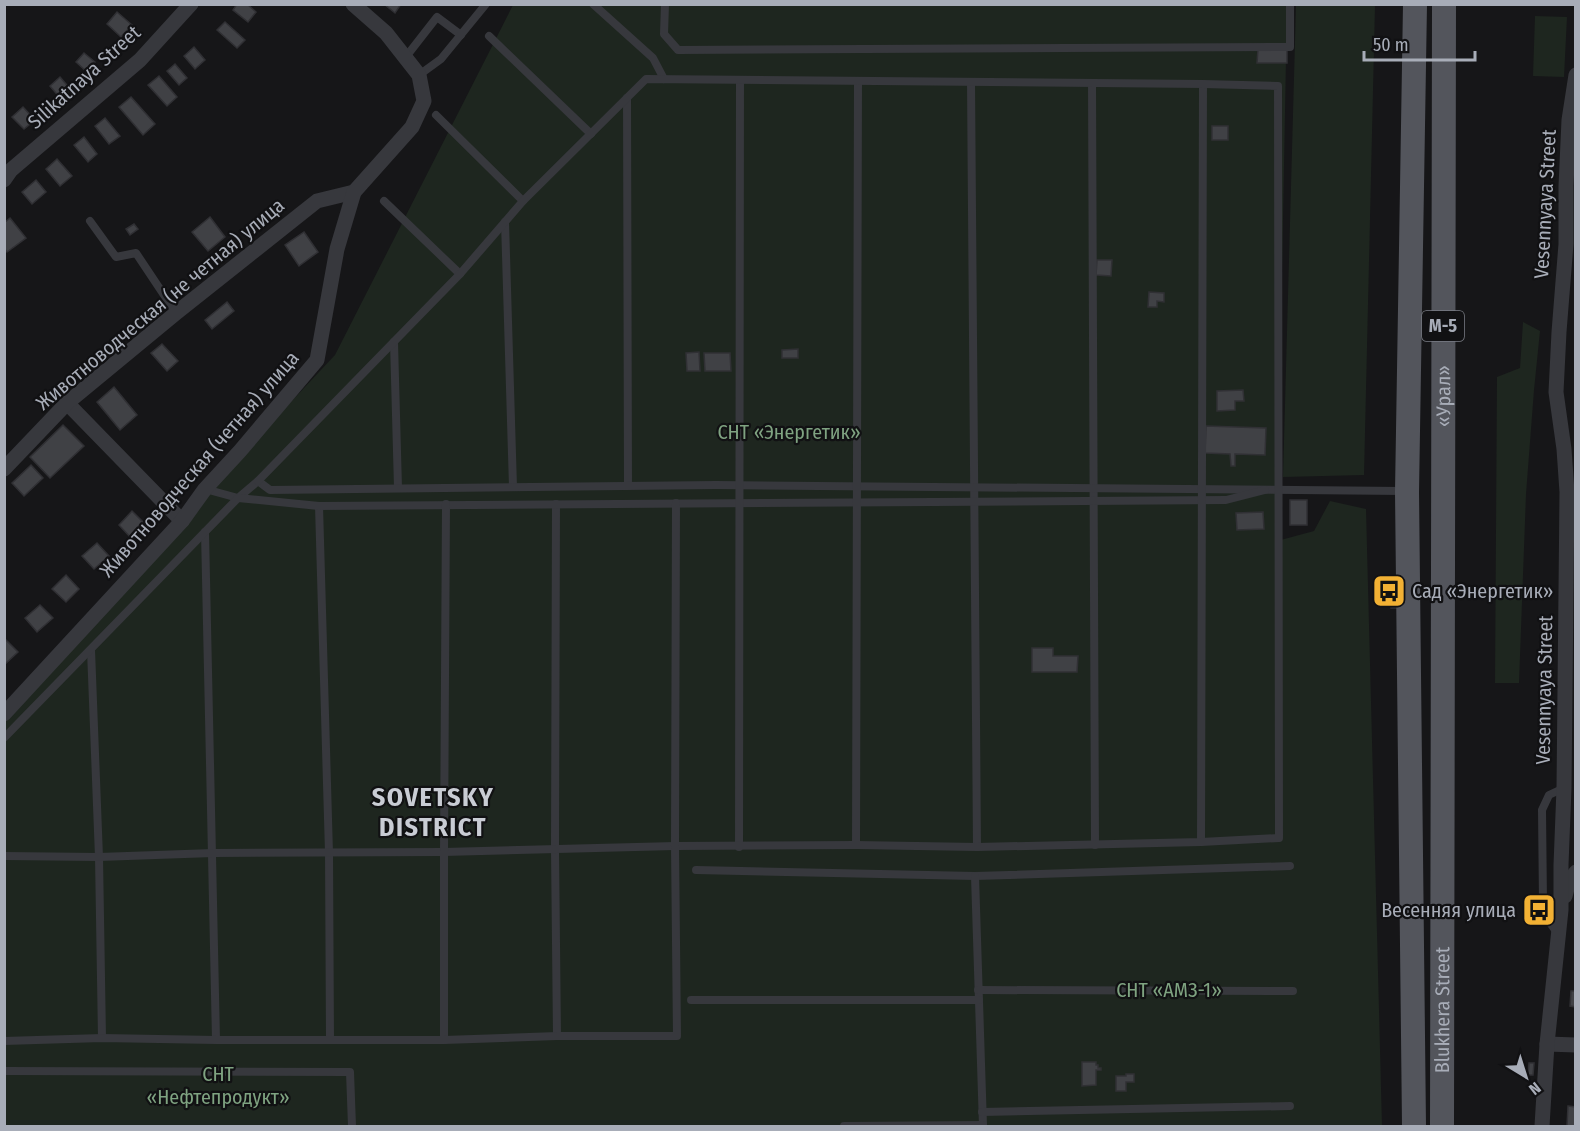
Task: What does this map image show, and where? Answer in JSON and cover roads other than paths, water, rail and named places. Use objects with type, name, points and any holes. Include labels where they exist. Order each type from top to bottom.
[{"type":"main road","name":"«Урал»","points":[[1410,716],[1407,492],[1415,4]]},
{"type":"main road","name":"«Урал»","points":[[1443,4],[1443,713]]},
{"type":"main road","name":"Blukhera Street","points":[[1442,1126],[1443,713]]},
{"type":"main road","name":"Blukhera Street","points":[[1410,716],[1414,1126]]},
{"type":"street","name":"Silikatnaya Street","points":[[4,180],[11,170],[140,60],[191,4]]},
{"type":"street","points":[[353,4],[386,33],[419,75]]},
{"type":"street","name":"Животноводческая (четная) улица","points":[[4,714],[10,698],[182,521],[205,489],[317,360],[337,249],[354,192],[412,127],[424,101],[419,75]]},
{"type":"street","name":"Vesennyaya Street","points":[[1542,1126],[1547,1044],[1561,910],[1561,865],[1570,789],[1567,492],[1556,392],[1566,244],[1569,120],[1575,75]]},
{"type":"street","name":"Животноводческая (не четная) улица","points":[[4,469],[67,403],[316,201],[354,192]]},
{"type":"street","points":[[67,403],[182,521]]},
{"type":"street","points":[[1561,910],[1569,881],[1575,872]]},
{"type":"street","points":[[1547,1044],[1575,1045]]},
{"type":"lane","points":[[419,75],[441,59],[486,4]]},
{"type":"lane","points":[[593,4],[652,58],[664,80]]},
{"type":"lane","points":[[665,4],[664,34],[678,50],[690,50],[1290,47],[1290,4]]},
{"type":"lane","points":[[405,58],[437,17],[461,35]]},
{"type":"lane","points":[[489,36],[591,134]]},
{"type":"lane","points":[[4,738],[394,342],[460,274],[523,201],[646,79],[1278,86],[1279,838],[977,847],[675,846],[444,852],[99,857],[4,856]]},
{"type":"lane","points":[[739,847],[740,80]]},
{"type":"lane","points":[[856,845],[858,81]]},
{"type":"lane","points":[[971,82],[977,847]]},
{"type":"lane","points":[[1092,83],[1095,845]]},
{"type":"lane","points":[[1201,842],[1203,84]]},
{"type":"lane","points":[[627,98],[628,486]]},
{"type":"lane","points":[[436,115],[523,201]]},
{"type":"lane","points":[[384,201],[460,274]]},
{"type":"lane","points":[[90,221],[116,257],[136,253],[176,313]]},
{"type":"lane","points":[[505,222],[513,487]]},
{"type":"lane","points":[[394,342],[398,488]]},
{"type":"lane","points":[[258,481],[270,490],[739,485],[1407,492]]},
{"type":"lane","points":[[205,489],[238,498],[319,506],[1226,500],[1265,490]]},
{"type":"lane","points":[[4,1041],[102,1038],[216,1041],[677,1036],[676,503]]},
{"type":"lane","points":[[444,1040],[446,504]]},
{"type":"lane","points":[[556,504],[557,1036]]},
{"type":"lane","points":[[319,506],[329,853],[330,1040]]},
{"type":"lane","points":[[205,532],[216,1041]]},
{"type":"lane","points":[[91,650],[99,857],[102,1038]]},
{"type":"lane","points":[[1558,934],[1550,923],[1543,903],[1542,810],[1549,795],[1570,789]]},
{"type":"lane","points":[[696,870],[975,876],[1290,866]]},
{"type":"lane","points":[[844,1126],[983,1126],[975,876]]},
{"type":"lane","points":[[978,990],[1293,991]]},
{"type":"lane","points":[[691,1000],[979,1000]]},
{"type":"lane","points":[[4,1071],[350,1072],[352,1126]]},
{"type":"lane","points":[[982,1112],[1290,1106]]},
{"type":"place","name":"Сад «Энергетик»","points":[[1389,591]]},
{"type":"place","name":"Весенняя улица","points":[[1539,910]]},
{"type":"district","name":"SOVETSKY DISTRICT","points":[[433,812]]},
{"type":"park label","name":"СНТ «Энергетик»","points":[[789,432]]},
{"type":"park label","name":"СНТ «АМЗ-1»","points":[[1169,990]]},
{"type":"park label","name":"СНТ «Нефтепродукт»","points":[[218,1086]]}]
